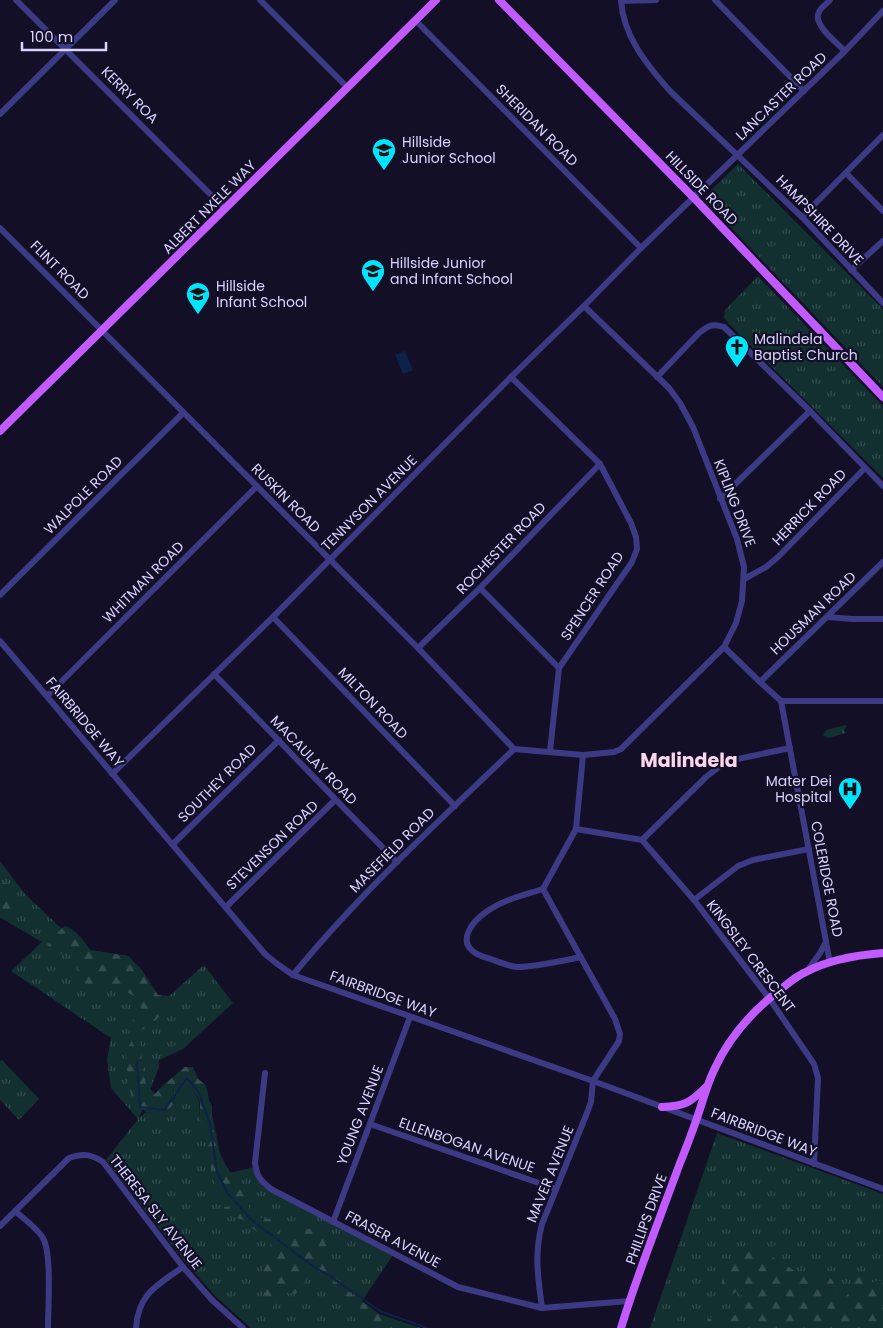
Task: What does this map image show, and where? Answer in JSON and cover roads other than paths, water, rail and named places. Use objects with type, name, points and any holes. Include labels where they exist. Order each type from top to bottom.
[{"type":"main road","name":"ALBERT NXELE WAY","points":[[0,431],[436,0]]},
{"type":"main road","name":"HILLSIDE ROAD","points":[[500,0],[694,198],[883,397]]},
{"type":"main road","points":[[662,1107],[676,1107],[688,1103],[707,1086],[725,1048],[739,1028],[769,998],[796,977],[830,963],[883,953]]},
{"type":"main road","name":"PHILLIPS DRIVE","points":[[621,1328],[697,1120],[707,1086]]},
{"type":"street","name":"KERRY ROA","points":[[16,0],[225,209]]},
{"type":"street","points":[[0,114],[115,0]]},
{"type":"street","points":[[260,0],[347,87]]},
{"type":"street","points":[[621,0],[656,0]]},
{"type":"street","name":"HAMPSHIRE DRIVE","points":[[621,0],[622,12],[630,35],[652,70],[670,91],[802,217],[883,303]]},
{"type":"street","points":[[715,0],[804,91]]},
{"type":"street","points":[[830,0],[819,11],[817,18],[820,26],[845,51]]},
{"type":"street","name":"LANCASTER ROAD","points":[[641,248],[845,51],[883,11]]},
{"type":"street","name":"SHERIDAN ROAD","points":[[416,20],[641,248]]},
{"type":"street","points":[[802,217],[883,135]]},
{"type":"street","points":[[846,173],[883,212]]},
{"type":"street","name":"FLINT ROAD","points":[[0,228],[102,330]]},
{"type":"street","points":[[851,270],[883,241]]},
{"type":"street","name":"TENNYSON AVENUE","points":[[112,774],[641,248]]},
{"type":"street","name":"KIPLING DRIVE","points":[[514,749],[583,755],[614,752],[621,749],[724,647],[736,623],[742,602],[744,567],[739,548],[695,434],[680,403],[669,388],[584,306]]},
{"type":"street","points":[[657,377],[707,327],[716,324],[724,327],[883,486]]},
{"type":"street","name":"RUSKIN ROAD","points":[[102,330],[418,648],[514,749]]},
{"type":"street","name":"SPENCER ROAD","points":[[511,377],[600,464],[632,523],[636,537],[637,548],[632,562],[559,668],[550,751]]},
{"type":"street","points":[[720,499],[810,411]]},
{"type":"street","name":"WALPOLE ROAD","points":[[0,595],[183,413]]},
{"type":"street","name":"ROCHESTER ROAD","points":[[418,648],[480,588],[600,464]]},
{"type":"street","name":"HERRICK ROAD","points":[[744,579],[766,567],[778,556],[865,468]]},
{"type":"street","name":"WHITMAN ROAD","points":[[47,696],[257,486]]},
{"type":"street","name":"HOUSMAN ROAD","points":[[760,682],[883,562]]},
{"type":"street","points":[[480,588],[559,668]]},
{"type":"street","name":"MILTON ROAD","points":[[272,617],[455,806]]},
{"type":"street","points":[[828,617],[883,619]]},
{"type":"street","name":"FAIRBRIDGE WAY","points":[[0,641],[265,954],[293,974],[593,1081],[883,1189]]},
{"type":"street","points":[[724,647],[781,701],[883,701]]},
{"type":"street","name":"MACAULAY ROAD","points":[[214,674],[397,862]]},
{"type":"street","name":"COLERIDGE ROAD","points":[[781,701],[830,963]]},
{"type":"street","name":"SOUTHEY ROAD","points":[[173,844],[279,740]]},
{"type":"street","points":[[576,829],[642,840],[706,777],[724,763],[790,748]]},
{"type":"street","name":"MASEFIELD ROAD","points":[[293,974],[320,942],[397,862],[514,749]]},
{"type":"street","points":[[581,957],[515,967],[476,954],[469,948],[467,933],[472,925],[486,912],[500,904],[543,889],[576,829],[583,755]]},
{"type":"street","name":"STEVENSON ROAD","points":[[226,907],[335,800]]},
{"type":"street","name":"KINGSLEY CRESCENT","points":[[642,840],[694,900],[769,998],[814,1064],[818,1078],[814,1164]]},
{"type":"street","points":[[694,900],[738,866],[753,860],[809,849]]},
{"type":"street","points":[[543,889],[615,1019],[620,1034],[619,1041],[593,1081]]},
{"type":"street","points":[[807,971],[826,942]]},
{"type":"street","name":"YOUNG AVENUE","points":[[333,1222],[410,1017]]},
{"type":"street","name":"FRASER AVENUE","points":[[265,1073],[255,1163],[256,1173],[261,1181],[270,1189],[458,1287],[542,1308],[630,1301]]},
{"type":"street","name":"MAVER AVENUE","points":[[542,1308],[536,1254],[538,1238],[591,1102],[593,1081]]},
{"type":"street","name":"ELLENBOGAN AVENUE","points":[[370,1124],[556,1189]]},
{"type":"street","name":"THERESA SLY AVENUE","points":[[0,1226],[69,1158],[76,1155],[89,1154],[103,1162],[183,1267],[212,1300],[243,1328]]},
{"type":"street","points":[[15,1211],[39,1232],[46,1244],[48,1259],[48,1328]]},
{"type":"street","points":[[136,1328],[138,1311],[145,1297],[183,1267]]},
{"type":"water","points":[[405,351],[413,370],[403,374],[395,355]]},
{"type":"waterway","points":[[137,1061],[140,1107],[164,1110],[187,1078],[198,1091],[210,1123],[217,1172],[228,1194],[254,1222],[314,1267],[380,1311],[427,1328]]},
{"type":"place","name":"Hillside Junior School","points":[[384,171]]},
{"type":"place","name":"Hillside Junior and Infant School","points":[[373,292]]},
{"type":"place","name":"Hillside Infant School","points":[[198,315]]},
{"type":"place","name":"Malindela Baptist Church","points":[[737,368]]},
{"type":"place","name":"Mater Dei Hospital","points":[[850,810]]},
{"type":"district","name":"Malindela","points":[[689,760]]}]
